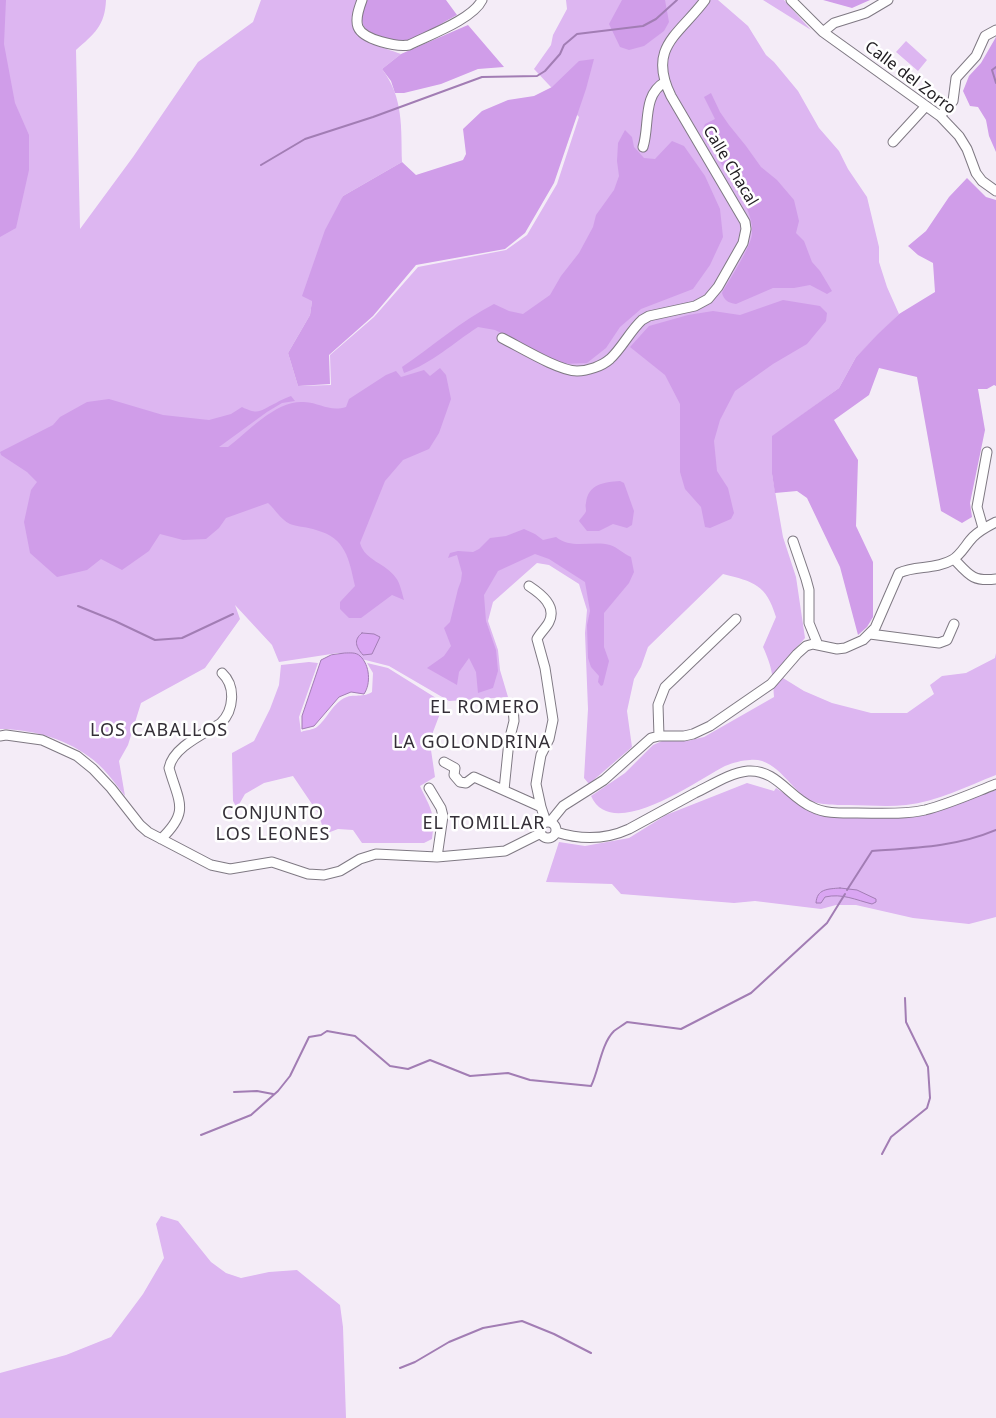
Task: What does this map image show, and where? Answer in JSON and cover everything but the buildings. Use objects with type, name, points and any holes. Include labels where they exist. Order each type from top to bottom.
[{"type":"street","points":[[362,0],[357,18],[361,32],[385,43],[403,46],[409,45],[470,15],[482,0]]},
{"type":"street","name":"Calle Chacal","points":[[502,338],[560,367],[578,371],[588,370],[611,358],[642,320],[648,316],[703,303],[718,287],[743,243],[746,229],[745,222],[676,104],[665,82],[662,62],[668,44],[674,34],[705,0]]},
{"type":"street","name":"Calle del Zorro","points":[[791,0],[823,32],[940,116],[959,136],[968,149],[976,174],[982,182],[996,191]]},
{"type":"street","points":[[823,32],[834,22],[866,13],[888,0]]},
{"type":"street","points":[[940,116],[953,101],[956,78],[976,56],[985,36],[996,30]]},
{"type":"street","points":[[643,147],[647,135],[652,94],[657,86],[665,82]]},
{"type":"street","points":[[893,142],[926,106]]},
{"type":"street","points":[[983,528],[977,507],[987,452]]},
{"type":"street","points":[[540,833],[540,826],[548,822],[563,806],[604,780],[651,738],[658,736],[684,736],[702,731],[771,684],[801,650],[813,644],[837,649],[845,648],[870,634],[879,620],[899,574],[905,570],[935,567],[954,559],[983,528],[996,522]]},
{"type":"street","points":[[793,541],[809,590],[809,623],[818,645]]},
{"type":"street","points":[[954,559],[976,579],[996,579]]},
{"type":"street","points":[[529,586],[546,599],[550,604],[551,612],[550,619],[537,639],[545,668],[553,720],[549,738],[538,766],[536,784],[541,806],[548,822],[554,825],[556,832]]},
{"type":"street","points":[[658,736],[658,706],[665,686],[736,619]]},
{"type":"street","points":[[870,634],[939,643],[947,640],[954,624]]},
{"type":"street","points":[[162,839],[177,823],[180,815],[180,807],[169,768],[170,762],[178,750],[221,722],[230,709],[231,691],[226,677],[222,673]]},
{"type":"street","points":[[504,790],[509,741],[514,721],[513,707]]},
{"type":"street","points":[[0,736],[6,735],[42,740],[77,756],[93,769],[140,825],[162,839],[211,865],[221,868],[240,868],[272,862],[308,874],[332,874],[348,868],[360,859],[376,854],[437,857],[505,851],[540,833]]},
{"type":"street","points":[[444,762],[455,768],[454,775],[460,782],[466,783],[474,777],[541,806]]},
{"type":"street","points":[[556,832],[567,836],[588,838],[613,835],[629,829],[718,781],[739,773],[755,771],[770,776],[813,808],[829,812],[847,813],[902,813],[925,810],[996,784]]},
{"type":"street","points":[[429,788],[441,808],[443,816],[437,857]]},
{"type":"street","points":[[540,833],[547,838],[553,836],[556,832]]},
{"type":"shaded area","points":[[0,0],[106,0],[101,23],[93,34],[76,50],[80,229],[133,157],[198,62],[253,22],[261,0],[357,0],[353,13],[353,24],[357,32],[370,43],[401,54],[382,69],[398,102],[402,162],[343,196],[312,301],[310,315],[288,353],[298,386],[331,385],[330,355],[374,317],[418,267],[506,250],[527,235],[557,184],[579,117],[534,69],[551,45],[553,35],[567,9],[566,0],[718,0],[748,26],[766,55],[798,91],[819,128],[839,151],[848,169],[867,197],[879,247],[879,262],[887,287],[899,314],[856,357],[839,388],[772,437],[772,474],[783,537],[796,577],[805,638],[781,665],[783,678],[804,691],[832,703],[871,713],[907,713],[934,694],[930,685],[942,676],[966,673],[995,658],[996,653],[996,775],[929,801],[918,803],[892,806],[830,804],[811,801],[803,796],[776,769],[768,764],[760,760],[747,760],[725,766],[676,794],[635,811],[617,813],[602,809],[591,796],[625,773],[653,745],[662,741],[687,741],[704,737],[774,697],[771,671],[763,647],[776,617],[768,597],[757,586],[743,579],[723,574],[648,647],[641,667],[634,679],[627,711],[632,747],[589,784],[584,778],[588,709],[585,633],[587,610],[579,584],[549,565],[537,563],[493,602],[488,621],[498,650],[500,670],[508,697],[449,701],[389,666],[338,653],[279,662],[272,645],[235,605],[240,619],[205,668],[141,703],[128,745],[119,761],[125,796],[99,764],[68,744],[34,733],[0,729]]},
{"type":"shaded area","points":[[0,0],[6,0],[4,44],[15,103],[29,135],[29,170],[16,228],[0,237]]},
{"type":"shaded area","points":[[366,0],[446,0],[457,15],[414,38],[397,42],[372,33],[364,27],[362,19]]},
{"type":"shaded area","points":[[622,0],[665,0],[669,22],[664,31],[644,46],[629,50],[620,47],[609,24]]},
{"type":"shaded area","points":[[763,0],[784,0],[811,30]]},
{"type":"shaded area","points":[[823,0],[870,0],[852,8]]},
{"type":"shaded area","points":[[468,25],[504,67],[478,69],[441,84],[404,93],[395,93],[391,81],[382,69],[401,54]]},
{"type":"shaded area","points":[[996,37],[996,152],[989,136],[986,120],[978,107],[970,106],[963,91],[969,76],[981,63]]},
{"type":"shaded area","points":[[906,41],[927,60],[918,71],[896,52]]},
{"type":"shaded area","points":[[594,59],[586,89],[554,183],[525,233],[505,249],[416,265],[373,316],[329,355],[330,384],[298,386],[288,353],[310,315],[312,301],[302,296],[325,230],[343,196],[402,162],[416,175],[463,160],[466,154],[463,129],[482,111],[508,100],[534,96],[552,87],[579,61]]},
{"type":"shaded area","points":[[711,93],[720,112],[761,167],[777,180],[794,200],[799,221],[796,233],[804,241],[812,262],[832,291],[827,294],[810,285],[794,288],[773,288],[736,304],[724,298],[722,293],[748,246],[752,229],[744,202],[702,131],[705,124],[715,119],[704,97]]},
{"type":"shaded area","points":[[625,130],[632,137],[634,147],[644,158],[655,159],[672,141],[684,146],[705,176],[720,209],[723,237],[710,265],[693,289],[641,309],[620,327],[606,348],[587,363],[563,364],[495,330],[478,327],[434,358],[404,373],[402,367],[459,326],[494,304],[509,311],[523,314],[550,295],[561,276],[579,253],[593,227],[596,215],[614,190],[619,176],[617,161],[618,143]]},
{"type":"shaded area","points":[[967,178],[986,197],[996,200],[996,386],[978,389],[985,430],[970,503],[972,517],[962,523],[941,511],[917,377],[879,368],[869,395],[834,420],[858,460],[856,526],[873,562],[873,617],[867,627],[858,635],[840,567],[807,498],[797,491],[775,493],[772,474],[772,436],[839,388],[856,357],[878,334],[899,314],[935,292],[933,263],[918,255],[908,246],[926,231],[949,197]]},
{"type":"shaded area","points":[[783,300],[820,306],[827,313],[826,321],[807,344],[773,364],[735,391],[720,420],[714,441],[717,471],[728,488],[734,513],[731,519],[710,528],[705,527],[701,507],[685,489],[680,472],[680,404],[665,375],[630,347],[649,326],[688,315],[713,311],[740,315]]},
{"type":"shaded area","points":[[440,368],[446,375],[451,399],[439,433],[429,449],[403,460],[385,481],[360,543],[366,554],[396,578],[404,600],[392,595],[361,618],[349,618],[340,609],[340,602],[355,586],[351,567],[340,544],[326,534],[290,524],[268,503],[226,518],[219,528],[206,539],[183,540],[160,534],[149,551],[122,570],[101,559],[87,570],[57,577],[30,553],[24,522],[31,490],[37,482],[27,472],[1,455],[0,452],[53,425],[60,417],[87,402],[109,399],[163,415],[209,420],[231,414],[242,407],[256,412],[260,411],[291,396],[295,401],[282,403],[267,412],[219,447],[228,447],[263,418],[283,406],[304,402],[330,408],[346,407],[349,399],[386,375],[396,371],[401,377],[424,370],[430,376]]},
{"type":"shaded area","points":[[620,481],[624,483],[634,511],[632,525],[627,528],[613,524],[599,531],[587,531],[579,521],[586,511],[587,497],[590,492],[593,488],[603,483]]},
{"type":"shaded area","points":[[524,529],[543,540],[556,537],[562,541],[575,544],[610,545],[631,557],[634,572],[629,583],[604,613],[604,647],[609,661],[603,685],[601,686],[598,682],[599,676],[591,667],[588,658],[587,625],[590,611],[585,582],[549,559],[535,554],[498,571],[484,595],[486,621],[496,650],[498,671],[493,688],[478,693],[476,672],[469,658],[459,672],[457,685],[427,668],[444,656],[451,646],[444,628],[450,622],[462,573],[457,555],[448,558],[450,553],[458,551],[473,552],[490,538],[506,536]]},
{"type":"shaded area","points":[[362,633],[374,634],[380,637],[372,654],[363,655],[357,646],[357,638]]},
{"type":"shaded area","points":[[345,653],[358,655],[366,664],[368,669],[368,685],[364,694],[351,692],[339,697],[314,726],[302,729],[302,716],[321,660],[331,655]]},
{"type":"shaded area","points":[[318,663],[299,717],[301,732],[317,727],[341,700],[372,692],[373,673],[367,663],[388,668],[444,703],[433,732],[431,750],[435,777],[420,786],[433,817],[432,839],[424,843],[362,843],[353,830],[338,829],[325,834],[318,813],[293,776],[264,783],[245,794],[237,808],[233,801],[232,753],[254,741],[270,709],[279,685],[281,665]]},
{"type":"shaded area","points":[[747,783],[774,791],[776,788],[817,815],[917,817],[996,790],[996,917],[969,924],[913,918],[856,905],[836,905],[821,909],[755,901],[734,903],[621,894],[612,884],[546,882],[559,842],[585,846],[629,838],[666,815]]},
{"type":"shaded area","points":[[827,889],[857,890],[876,899],[876,902],[872,904],[831,896],[825,897],[821,903],[816,903],[821,892]]},
{"type":"shaded area","points":[[161,1216],[178,1221],[211,1262],[226,1273],[241,1278],[269,1272],[297,1270],[340,1305],[343,1327],[346,1418],[0,1418],[0,1373],[66,1355],[111,1337],[143,1294],[164,1258],[156,1224]]},
{"type":"waterway","points":[[261,165],[305,139],[373,117],[482,77],[537,76],[545,71],[560,54],[564,45],[577,34],[643,26],[656,19],[677,0]]},
{"type":"waterway","points":[[996,67],[992,70],[996,83]]},
{"type":"waterway","points":[[78,606],[155,640],[182,638],[233,614]]},
{"type":"waterway","points":[[847,890],[872,851],[920,848],[951,843],[981,836],[996,830]]},
{"type":"waterway","points":[[201,1135],[251,1115],[278,1091],[290,1076],[309,1037],[321,1035],[327,1031],[355,1036],[390,1066],[408,1069],[430,1060],[470,1076],[508,1073],[530,1080],[591,1086],[603,1050],[614,1031],[627,1022],[681,1029],[751,993],[827,923],[845,894]]},
{"type":"waterway","points":[[882,1154],[891,1137],[927,1108],[930,1098],[928,1067],[906,1022],[905,998]]},
{"type":"waterway","points":[[234,1092],[257,1091],[273,1094]]},
{"type":"waterway","points":[[400,1368],[415,1362],[449,1342],[483,1328],[522,1321],[554,1334],[591,1353]]},
{"type":"district","name":"EL ROMERO","points":[[485,708]]},
{"type":"district","name":"LOS CABALLOS","points":[[159,731]]},
{"type":"district","name":"LA GOLONDRINA","points":[[472,743]]},
{"type":"district","name":"CONJUNTO LOS LEONES","points":[[273,824]]},
{"type":"district","name":"EL TOMILLAR","points":[[484,824]]}]
